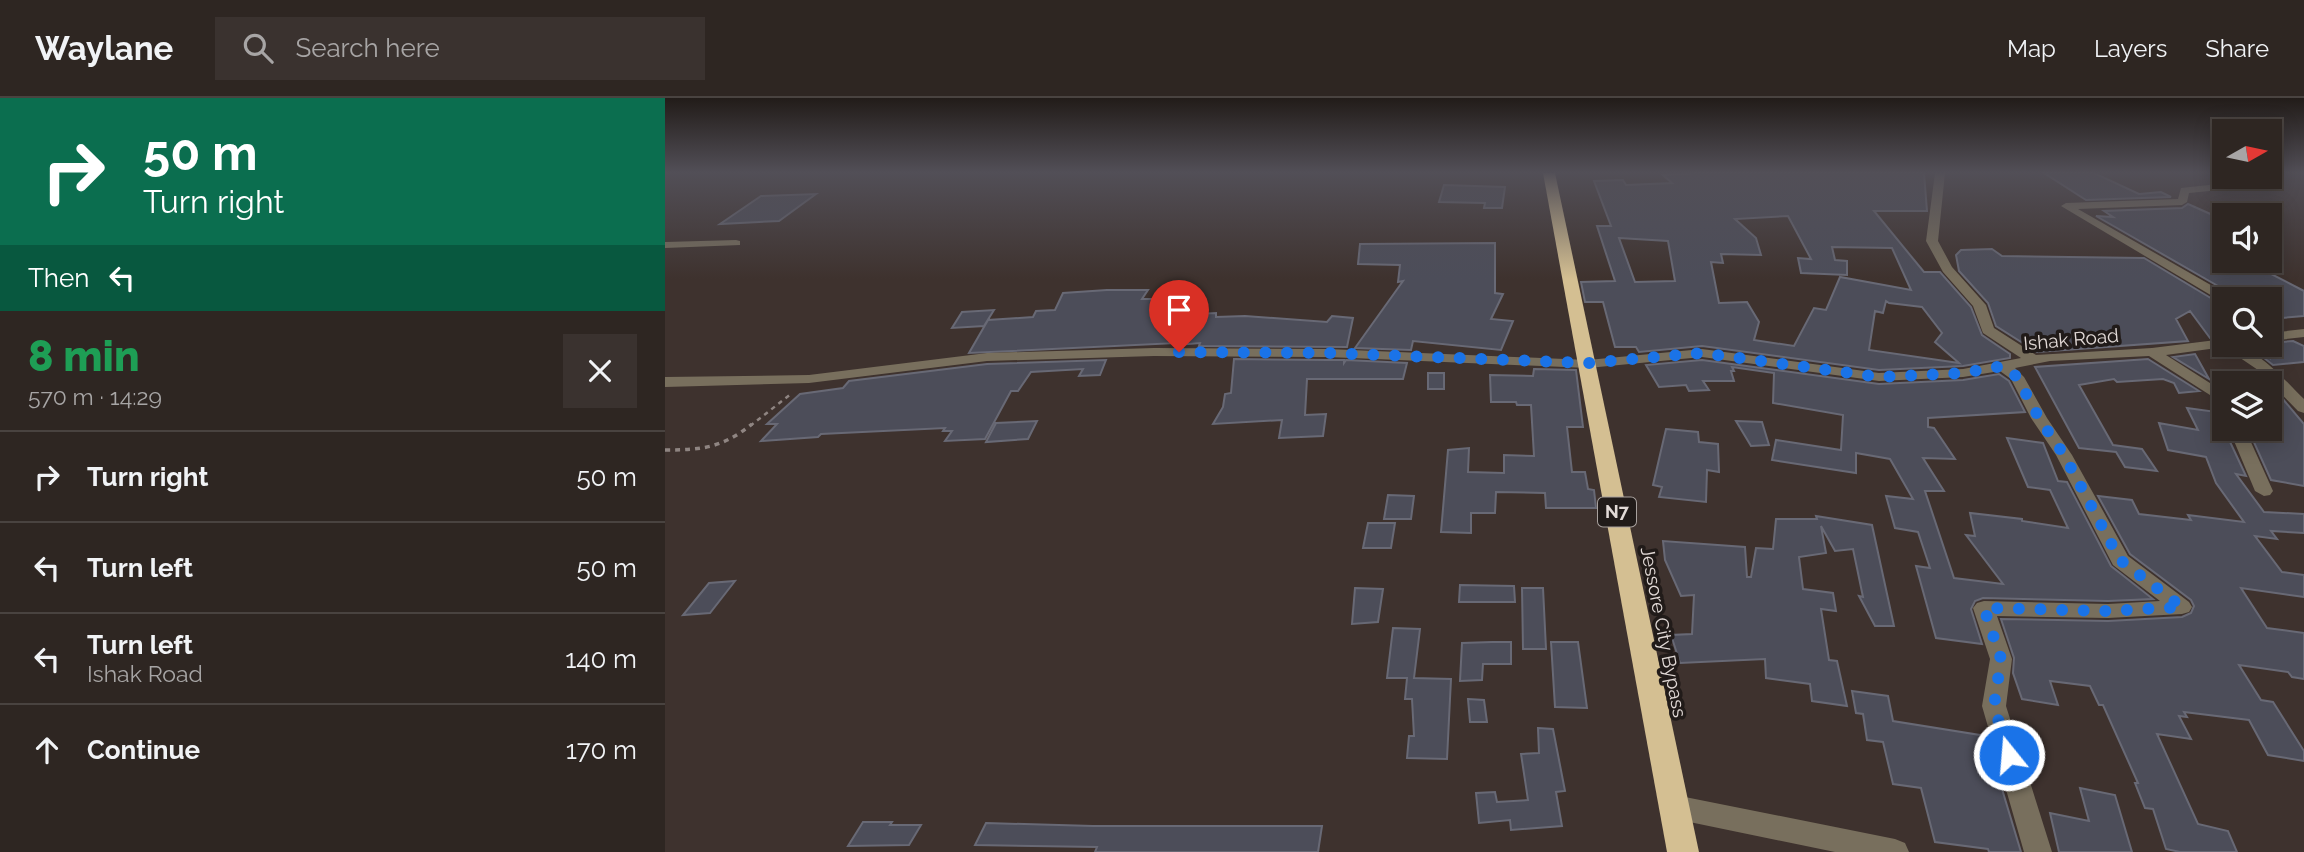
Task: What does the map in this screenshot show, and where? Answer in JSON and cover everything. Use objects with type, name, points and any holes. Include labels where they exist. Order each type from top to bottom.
[{"type":"highway","name":"Jessore City Bypass","points":[[1556,208],[1683,852]]},
{"type":"street","points":[[1936,208],[1933,241],[1947,270],[1979,305],[1988,330],[2034,360]]},
{"type":"street","points":[[2071,208],[2212,291]]},
{"type":"street","points":[[665,245],[736,243]]},
{"type":"street","points":[[2282,332],[2286,335]]},
{"type":"street","points":[[2282,336],[2304,332]]},
{"type":"street","name":"Ishak Road","points":[[665,383],[809,379],[987,357],[1154,352],[1328,353],[1588,363],[1702,353],[1879,377],[1963,373],[2034,360],[2212,346]]},
{"type":"street","points":[[2152,352],[2212,391]]},
{"type":"street","points":[[2247,357],[2263,367],[2304,408]]},
{"type":"street","points":[[2003,366],[2017,377],[2039,418],[2064,455],[2120,560],[2182,607],[2108,611],[1984,608],[2001,659],[1994,706],[2038,852]]},
{"type":"street","points":[[2243,441],[2264,491]]},
{"type":"street","points":[[1675,807],[1822,844],[1895,852]]},
{"type":"path","points":[[665,450],[698,450],[731,441],[809,379]]},
{"type":"building","points":[[743,208],[797,208],[779,221],[720,224]]},
{"type":"building","points":[[1604,208],[1927,208],[1927,211],[1874,211],[1924,272],[1940,272],[1971,307],[1982,335],[2010,354],[2010,358],[1963,366],[1879,370],[1702,346],[1639,352],[1636,347],[1615,347],[1603,302],[1585,302],[1581,282],[1615,281],[1597,226],[1611,226]],"holes":[[[1788,216],[1811,259],[1798,258],[1801,273],[1847,275],[1847,261],[1835,260],[1832,247],[1892,248],[1911,290],[1840,277],[1826,310],[1814,308],[1794,346],[1754,340],[1759,322],[1747,302],[1719,303],[1711,262],[1723,263],[1721,254],[1761,255],[1756,238],[1735,219]],[[1619,238],[1668,241],[1675,281],[1635,282]],[[1886,301],[1922,307],[1942,333],[1935,342],[1959,363],[1869,350],[1875,311],[1883,313]]]},
{"type":"building","points":[[2197,208],[2212,215],[2212,273],[2269,273],[2304,291],[2304,316],[2282,318],[2282,287],[2220,287],[2096,216],[2113,217],[2104,211]]},
{"type":"building","points":[[1495,243],[1495,293],[1503,294],[1491,319],[1513,321],[1501,350],[1413,341],[1411,350],[1355,348],[1403,281],[1398,282],[1400,265],[1358,264],[1360,244]]},
{"type":"building","points":[[1992,249],[2002,256],[2144,258],[2212,299],[2212,338],[2190,311],[2176,319],[2188,341],[2037,352],[1996,326],[1988,303],[1959,271],[1956,255],[1961,250]]},
{"type":"building","points":[[1148,290],[1142,299],[1165,299],[1158,309],[1163,309],[1158,316],[1216,313],[1216,317],[1245,316],[1327,322],[1332,316],[1353,318],[1347,347],[1199,346],[1200,343],[1175,345],[1176,343],[969,353],[988,320],[1033,317],[1036,311],[1055,310],[1063,293]]},
{"type":"building","points":[[994,310],[984,326],[952,328],[962,312]]},
{"type":"building","points":[[2293,341],[2304,346],[2304,362],[2273,365],[2263,357],[2282,357],[2282,342]]},
{"type":"building","points":[[2195,354],[2209,379],[2173,357]]},
{"type":"building","points":[[1234,359],[1407,363],[1403,379],[1307,379],[1305,415],[1326,414],[1323,436],[1279,438],[1282,420],[1213,424],[1223,407],[1225,394],[1231,393]]},
{"type":"building","points":[[2148,359],[2199,391],[2179,393],[2174,383],[2163,379],[2117,382],[2114,379],[2079,385],[2113,445],[2142,449],[2157,471],[2125,467],[2116,452],[2079,448],[2035,367]]},
{"type":"building","points":[[1106,360],[1100,375],[1079,376],[1083,369],[1031,372],[1018,391],[1011,391],[985,439],[945,441],[952,431],[943,431],[945,428],[821,434],[818,437],[761,441],[777,424],[767,424],[800,394],[843,388],[849,381],[987,364]]},
{"type":"building","points":[[1702,360],[1879,384],[1963,380],[1999,374],[2009,381],[2025,412],[1928,418],[1928,427],[1934,428],[1955,459],[1923,458],[1944,491],[1925,491],[1954,578],[2003,584],[1966,535],[1975,536],[1970,513],[2068,528],[2050,490],[2028,487],[2007,438],[2043,443],[2058,481],[2067,482],[2111,566],[2153,599],[2108,601],[1983,598],[1975,601],[1971,609],[1982,644],[1936,638],[1916,566],[1930,568],[1918,532],[1895,528],[1886,496],[1913,499],[1890,459],[1856,453],[1856,473],[1772,460],[1776,440],[1841,450],[1843,415],[1773,403],[1774,373],[1732,367],[1734,381],[1703,381],[1709,390],[1689,391],[1686,385],[1659,387],[1646,365]]},
{"type":"building","points":[[1534,369],[1576,370],[1583,427],[1567,427],[1572,472],[1585,472],[1588,489],[1594,490],[1596,508],[1546,508],[1545,493],[1496,492],[1495,513],[1471,513],[1471,533],[1441,532],[1448,450],[1469,448],[1468,472],[1504,473],[1504,455],[1534,456],[1531,405],[1491,402],[1490,375],[1533,376]]},
{"type":"building","points":[[1428,373],[1444,373],[1444,389],[1428,389]]},
{"type":"building","points":[[2282,398],[2304,424],[2304,486],[2271,480],[2253,441],[2282,441]]},
{"type":"building","points":[[2187,408],[2212,411],[2212,441],[2230,441],[2246,476],[2236,474],[2264,512],[2304,514],[2304,533],[2271,531],[2277,539],[2255,536],[2282,572],[2304,575],[2304,597],[2241,588],[2267,628],[2304,633],[2304,679],[2292,677],[2288,672],[2239,665],[2261,700],[2273,702],[2304,751],[2304,761],[2268,755],[2249,720],[2184,712],[2187,717],[2179,716],[2191,739],[2157,734],[2198,824],[2228,831],[2237,852],[2180,852],[2166,849],[2153,809],[2145,808],[2135,783],[2138,783],[2103,705],[2099,705],[2090,686],[2050,681],[2058,705],[2022,699],[2013,673],[2014,658],[2001,619],[2108,621],[2182,617],[2191,613],[2194,606],[2191,600],[2130,554],[2098,496],[2132,500],[2139,514],[2191,520],[2188,515],[2244,522],[2216,483],[2206,457],[2168,450],[2159,423],[2198,430]]},
{"type":"building","points":[[1037,421],[1028,439],[986,442],[996,423]]},
{"type":"building","points":[[1736,421],[1762,422],[1769,445],[1751,446]]},
{"type":"building","points":[[1666,429],[1698,432],[1699,442],[1718,444],[1719,472],[1707,470],[1706,502],[1659,497],[1662,487],[1653,485]]},
{"type":"building","points":[[1388,495],[1414,496],[1411,519],[1384,519]]},
{"type":"building","points":[[1816,516],[1872,525],[1894,626],[1875,626],[1859,596],[1863,597],[1853,549],[1835,551],[1821,526],[1826,553],[1799,557],[1803,589],[1833,593],[1836,611],[1821,609],[1829,660],[1837,661],[1847,706],[1812,701],[1810,684],[1766,678],[1765,659],[1680,663],[1671,635],[1692,634],[1694,595],[1681,596],[1665,560],[1663,541],[1745,547],[1747,577],[1751,577],[1756,548],[1773,549],[1776,519],[1817,519]]},
{"type":"building","points":[[1368,523],[1395,523],[1391,548],[1363,548]]},
{"type":"building","points":[[735,581],[710,613],[683,615],[709,583]]},
{"type":"building","points":[[1460,585],[1514,586],[1515,602],[1459,602]]},
{"type":"building","points":[[1355,588],[1383,589],[1378,622],[1352,624]]},
{"type":"building","points":[[1522,588],[1543,588],[1546,649],[1523,649]]},
{"type":"building","points":[[1393,628],[1420,629],[1414,678],[1451,679],[1447,759],[1407,758],[1409,736],[1414,736],[1412,699],[1405,699],[1407,678],[1387,678]]},
{"type":"building","points":[[1511,642],[1511,664],[1483,664],[1482,680],[1460,681],[1462,643]]},
{"type":"building","points":[[1551,642],[1578,642],[1587,708],[1555,707]]},
{"type":"building","points":[[1852,691],[1888,696],[1893,721],[1986,736],[2021,852],[1989,852],[1988,849],[1935,842],[1921,788],[1893,784],[1883,742],[1867,740],[1863,714],[1856,713]]},
{"type":"building","points":[[1468,699],[1484,700],[1487,722],[1470,722]]},
{"type":"building","points":[[1538,728],[1553,729],[1565,791],[1556,792],[1562,826],[1511,830],[1510,820],[1479,823],[1476,793],[1495,792],[1497,802],[1528,800],[1521,754],[1539,753]]},
{"type":"building","points":[[2080,788],[2115,795],[2132,852],[2059,852],[2050,813],[2089,821]]},
{"type":"building","points":[[863,822],[921,825],[909,845],[848,846]]},
{"type":"building","points":[[986,823],[1322,826],[1318,852],[1095,852],[1097,847],[975,845]]},
{"type":"route","points":[[1179,352],[1328,353],[1588,363],[1702,353],[1879,377],[1963,373],[2003,366],[2017,377],[2039,418],[2064,455],[2120,560],[2182,607],[2108,611],[1984,608],[2001,659],[1994,706],[2009,755]]}]
